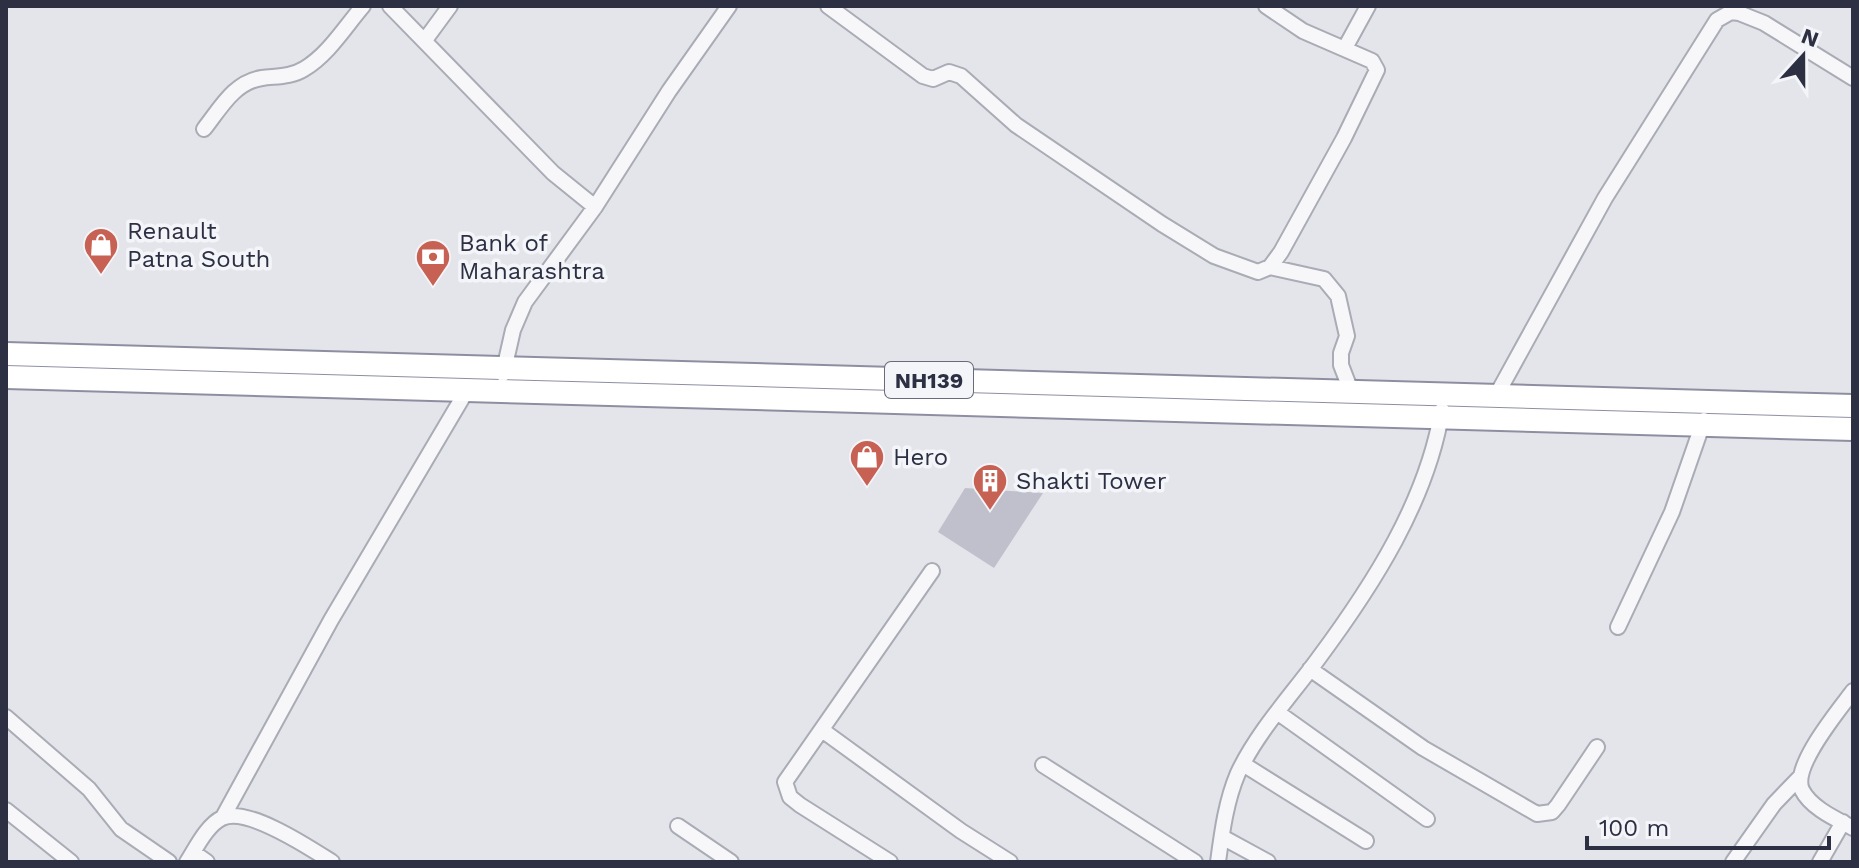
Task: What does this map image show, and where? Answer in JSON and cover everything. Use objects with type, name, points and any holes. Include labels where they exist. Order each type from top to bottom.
[{"type":"highway","name":"NH139","points":[[6,354],[1496,396],[1706,412],[1853,429]]},
{"type":"highway","name":"NH139","points":[[6,377],[1441,418],[1853,406]]},
{"type":"street","points":[[204,129],[239,85],[249,80],[295,74],[306,68],[363,6]]},
{"type":"street","points":[[390,6],[553,173],[595,207]]},
{"type":"street","points":[[425,40],[450,6]]},
{"type":"street","points":[[499,391],[513,330],[525,302],[595,207],[669,91],[729,6]]},
{"type":"street","points":[[828,6],[923,76],[933,79],[949,72],[961,76],[1016,125],[1192,244],[1237,266],[1258,272],[1270,267],[1324,279],[1338,296],[1347,336],[1341,353],[1341,365],[1351,391]]},
{"type":"street","points":[[1266,6],[1303,31],[1376,65],[1376,75],[1344,138],[1270,267]]},
{"type":"street","points":[[1345,48],[1368,6]]},
{"type":"street","points":[[1496,396],[1605,198],[1710,29],[1726,9],[1764,23],[1853,78]]},
{"type":"street","points":[[207,862],[190,857],[212,826],[223,817],[331,620],[467,390]]},
{"type":"street","points":[[1218,862],[1228,804],[1251,747],[1353,611],[1404,523],[1436,442],[1445,394]]},
{"type":"street","points":[[1618,627],[1672,512],[1706,412]]},
{"type":"street","points":[[890,862],[800,805],[786,790],[785,782],[932,571]]},
{"type":"street","points":[[1310,669],[1423,748],[1537,814],[1552,812],[1597,747]]},
{"type":"street","points":[[1733,862],[1774,804],[1800,777],[1816,744],[1853,691]]},
{"type":"street","points":[[1277,712],[1427,819]]},
{"type":"street","points":[[6,717],[89,789],[121,829],[169,862]]},
{"type":"street","points":[[822,730],[961,831],[1010,862]]},
{"type":"street","points":[[1243,764],[1366,841]]},
{"type":"street","points":[[1043,765],[1195,862]]},
{"type":"street","points":[[1800,777],[1801,788],[1810,801],[1848,825],[1820,862]]},
{"type":"street","points":[[6,810],[71,862]]},
{"type":"street","points":[[223,817],[247,818],[305,845],[332,862]]},
{"type":"street","points":[[678,826],[731,862]]},
{"type":"street","points":[[1222,837],[1268,862]]},
{"type":"building","name":"Shakti Tower","points":[[965,488],[1043,493],[994,568],[938,532]]},
{"type":"place","name":"Renault Patna South","points":[[101,276]]},
{"type":"place","name":"Bank of Maharashtra","points":[[433,288]]},
{"type":"place","name":"Hero","points":[[867,488]]},
{"type":"place","name":"Shakti Tower","points":[[990,512]]}]
